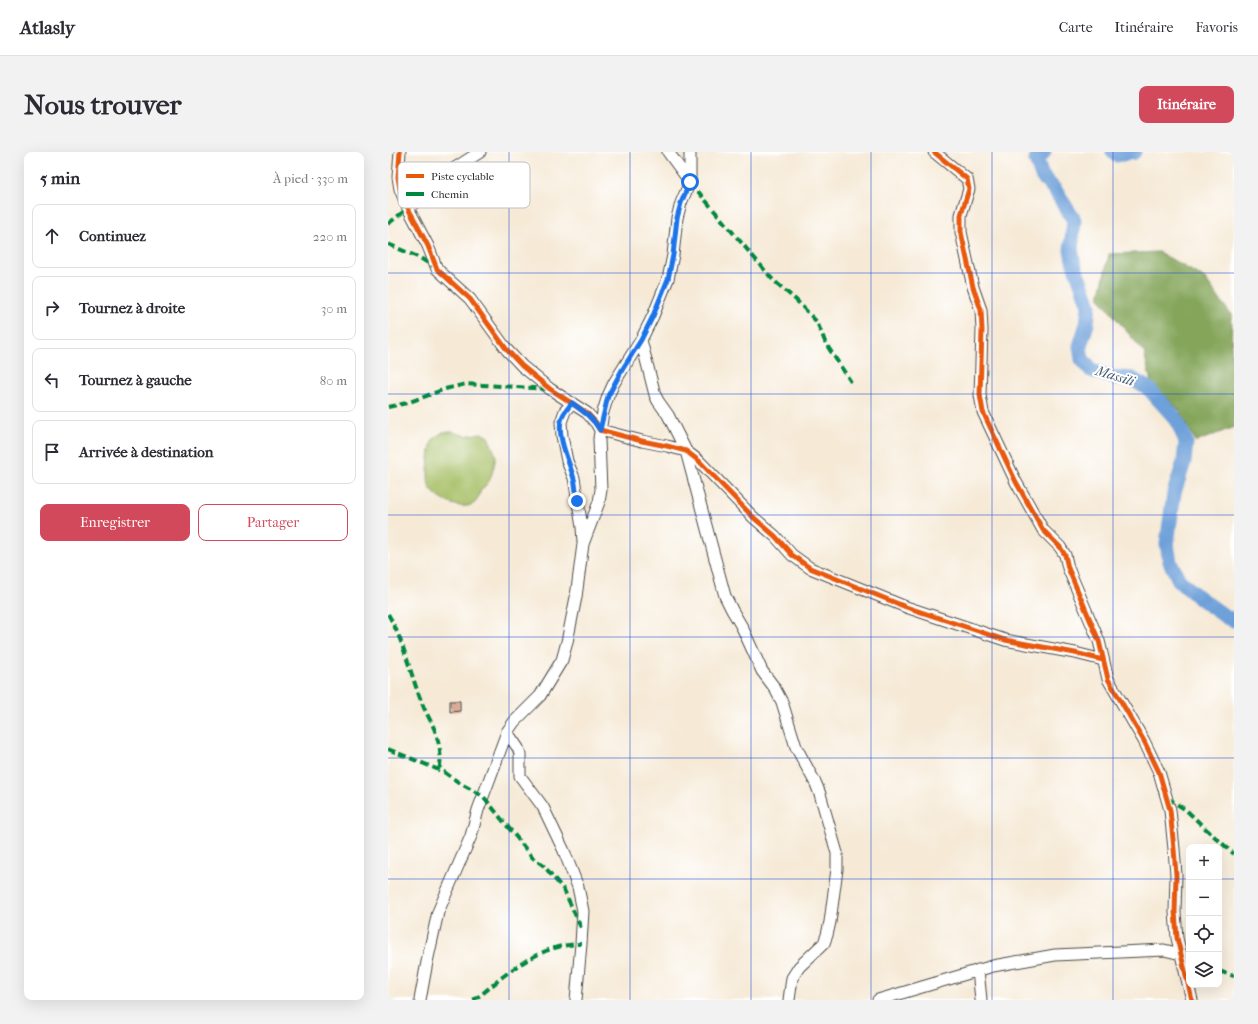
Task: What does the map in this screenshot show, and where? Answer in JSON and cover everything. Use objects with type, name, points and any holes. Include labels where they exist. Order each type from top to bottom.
[{"type":"street","points":[[399,162],[400,152]]},
{"type":"street","points":[[464,162],[480,152]]},
{"type":"street","points":[[668,152],[690,182]]},
{"type":"street","points":[[583,544],[596,511],[601,490],[599,450],[600,430],[608,396],[641,340],[653,316],[668,279],[673,255],[677,218],[681,203],[690,182],[690,152]]},
{"type":"street","points":[[934,152],[967,179],[968,183],[969,189],[961,215],[960,228],[974,287],[982,310],[980,395],[983,412],[1016,482],[1037,521],[1043,530],[1060,547],[1065,555],[1068,568],[1099,642],[1108,679],[1144,741],[1159,772],[1170,810],[1176,875],[1176,925],[1192,1000]]},
{"type":"street","points":[[408,208],[428,246],[437,269],[470,299],[506,350],[522,366],[550,389],[587,414],[596,423],[600,430],[686,451],[699,461],[757,521],[775,536],[792,555],[810,568],[906,606],[1005,640],[1075,653],[1103,660]]},
{"type":"street","points":[[641,340],[655,395],[668,415],[686,451],[725,596],[742,627],[762,671],[774,687],[782,702],[796,747],[820,794],[837,853],[837,869],[827,935],[824,943],[799,967],[792,978],[789,1000]]},
{"type":"street","points":[[420,1000],[438,912],[471,836],[478,810],[507,732],[514,722],[540,696],[562,660],[567,642],[576,597],[583,544],[582,527],[574,478],[567,461],[560,422],[572,403]]},
{"type":"street","points":[[507,732],[518,748],[520,754],[520,776],[543,807],[564,851],[578,887],[583,911],[576,1000]]},
{"type":"street","points":[[878,1000],[993,966],[1055,955],[1164,950],[1181,954]]},
{"type":"street","points":[[978,970],[980,1000]]},
{"type":"green space","points":[[1159,252],[1204,278],[1232,316],[1231,360],[1234,366],[1234,427],[1196,442],[1180,411],[1151,382],[1144,352],[1099,298],[1109,254]]},
{"type":"green space","points":[[443,432],[453,432],[466,436],[481,433],[488,437],[494,449],[496,457],[489,481],[482,489],[476,501],[468,506],[450,503],[438,497],[430,488],[428,472],[429,456],[433,440]]},
{"type":"building","points":[[450,701],[460,701],[460,711],[450,712]]},
{"type":"waterway","name":"Massili","points":[[1044,152],[1036,160],[1042,176],[1055,190],[1074,220],[1071,250],[1074,264],[1089,305],[1087,324],[1080,346],[1082,359],[1091,370],[1111,377],[1132,379],[1149,389],[1177,420],[1186,442],[1184,462],[1174,493],[1167,544],[1170,562],[1179,580],[1198,597],[1226,617],[1234,620]]},
{"type":"waterway","name":"Massili","points":[[1113,152],[1116,155],[1134,152]]},
{"type":"marked path","points":[[690,182],[773,280],[796,300],[817,322],[826,344],[851,382]]},
{"type":"marked path","points":[[388,224],[408,208]]},
{"type":"marked path","points":[[388,244],[420,258],[436,268]]},
{"type":"marked path","points":[[388,407],[407,403],[445,389],[466,384],[548,389]]},
{"type":"marked path","points":[[388,614],[403,646],[418,692],[436,733],[440,754],[439,770]]},
{"type":"marked path","points":[[388,749],[444,772],[461,784],[483,796],[533,858],[544,866],[564,890],[582,930]]},
{"type":"marked path","points":[[1167,798],[1186,810],[1234,854]]},
{"type":"marked path","points":[[473,1000],[513,969],[531,958],[560,946],[581,944]]},
{"type":"marked path","points":[[1222,972],[1234,976]]},
{"type":"cycle path","points":[[399,162],[400,152]]},
{"type":"cycle path","points":[[934,152],[967,179],[969,189],[961,215],[961,232],[973,287],[981,310],[982,330],[980,395],[983,412],[1016,482],[1043,530],[1060,547],[1065,555],[1068,568],[1099,641],[1108,679],[1144,741],[1159,772],[1170,810],[1176,875],[1175,912],[1177,938],[1192,1000]]},
{"type":"cycle path","points":[[408,208],[428,246],[437,269],[470,299],[507,350],[522,366],[550,389],[587,413],[600,430],[686,451],[699,461],[753,517],[775,536],[792,555],[810,568],[906,607],[1005,640],[1075,653],[1103,660]]},
{"type":"route","points":[[577,501],[574,478],[567,461],[560,422],[572,403],[587,414],[596,423],[600,430],[603,412],[608,396],[614,383],[641,340],[653,316],[668,279],[673,255],[677,218],[681,203],[690,182]]}]
